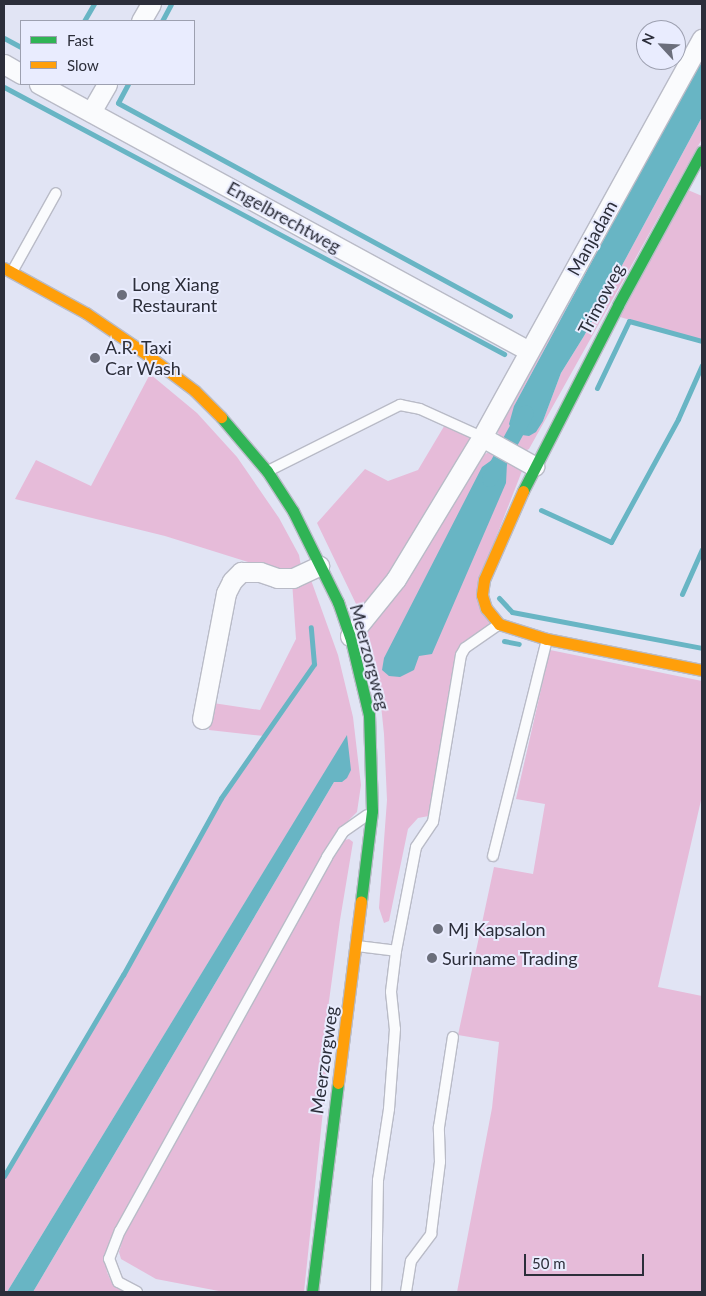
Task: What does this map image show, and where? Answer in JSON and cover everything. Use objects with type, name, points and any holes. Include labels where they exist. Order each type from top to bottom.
[{"type":"main road","name":"Trimoweg","points":[[499,624],[486,608],[482,595],[484,580],[530,464],[702,150]]},
{"type":"main road","name":"Meerzorgweg","points":[[8,270],[86,313],[195,391],[225,421],[267,471],[293,511],[338,602],[350,636],[369,715],[372,811],[357,946],[312,1292]]},
{"type":"main road","points":[[499,624],[547,638],[702,670]]},
{"type":"street","points":[[142,20],[151,4]]},
{"type":"street","name":"Manjadam","points":[[350,636],[396,579],[486,440],[530,351],[702,39]]},
{"type":"street","points":[[4,64],[20,73]]},
{"type":"street","name":"Engelbrechtweg","points":[[41,85],[530,351]]},
{"type":"street","points":[[91,112],[106,85]]},
{"type":"street","points":[[486,440],[530,464]]},
{"type":"street","points":[[202,718],[226,594],[232,581],[241,572],[260,572],[277,578],[293,578],[319,566]]},
{"type":"lane","points":[[8,270],[56,193]]},
{"type":"lane","points":[[267,471],[400,405],[420,409],[486,440]]},
{"type":"lane","points":[[376,1292],[378,1180],[389,1109],[395,1038],[391,992],[396,951],[416,847],[433,822],[461,654],[465,648],[499,624]]},
{"type":"lane","points":[[493,856],[547,638]]},
{"type":"lane","points":[[137,1292],[118,1282],[109,1259],[120,1231],[327,857],[343,832],[372,811]]},
{"type":"lane","points":[[357,946],[396,951]]},
{"type":"lane","points":[[406,1292],[411,1261],[431,1234],[440,1162],[438,1127],[453,1037]]},
{"type":"shaded area","points":[[702,57],[514,406],[543,421],[561,373],[584,336],[702,117],[702,139],[529,449],[521,453],[500,438],[497,430]]},
{"type":"shaded area","points":[[688,190],[702,196],[702,341],[620,317]]},
{"type":"shaded area","points":[[150,374],[197,413],[237,457],[279,518],[299,555],[301,566],[280,572],[165,536],[15,499],[36,460],[91,486]]},
{"type":"shaded area","points":[[446,423],[472,434],[471,446],[402,556],[367,601],[358,608],[317,523],[365,469],[388,481],[418,470]]},
{"type":"shaded area","points":[[487,453],[495,453],[516,464],[522,471],[486,563],[489,625],[459,651],[429,816],[418,818],[408,829],[389,921],[384,923],[379,908],[387,800],[384,734],[381,705],[364,632],[481,456]]},
{"type":"shaded area","points":[[311,580],[338,655],[353,717],[361,785],[357,812],[341,828],[113,1235],[107,1248],[105,1261],[107,1272],[111,1281],[130,1292],[33,1292],[334,782],[342,782],[347,736],[7,1292],[4,1292],[4,1176],[123,975],[221,798],[264,736],[209,730],[213,703],[260,710],[296,639],[292,581]]},
{"type":"shaded area","points":[[550,650],[702,681],[702,796],[658,987],[702,996],[702,1292],[457,1292],[492,1108],[499,1042],[458,1035],[494,867],[533,874],[545,804],[516,799]]},
{"type":"shaded area","points":[[349,839],[353,842],[340,920],[321,1060],[328,1063],[304,1292],[224,1292],[156,1279],[121,1259],[119,1252],[126,1228],[332,855],[345,840]]},
{"type":"water","points":[[702,57],[702,117],[584,336],[561,373],[543,421],[536,432],[529,436],[522,435],[511,428],[509,424],[514,406]]},
{"type":"water","points":[[496,457],[507,463],[506,483],[432,654],[419,656],[414,670],[400,677],[389,676],[382,670],[384,658],[482,467]]},
{"type":"water","points":[[347,735],[351,770],[347,778],[342,782],[334,782],[33,1292],[7,1292]]},
{"type":"waterway","points":[[85,20],[94,4]]},
{"type":"waterway","points":[[163,20],[171,4]]},
{"type":"waterway","points":[[4,38],[20,46]]},
{"type":"waterway","points":[[127,85],[118,103],[510,316]]},
{"type":"waterway","points":[[4,87],[504,354]]},
{"type":"waterway","points":[[597,388],[629,321],[702,341]]},
{"type":"waterway","points":[[541,510],[611,542],[678,419],[702,365]]},
{"type":"waterway","points":[[490,479],[526,413]]},
{"type":"waterway","points":[[682,594],[702,549]]},
{"type":"waterway","points":[[499,598],[512,612],[702,648]]},
{"type":"waterway","points":[[4,1176],[123,975],[221,798],[314,664],[311,627]]},
{"type":"waterway","points":[[504,641],[519,644]]},
{"type":"traffic: fast","points":[[523,491],[618,305],[702,151]]},
{"type":"traffic: fast","points":[[221,417],[267,471],[293,511],[338,602],[350,636],[369,715],[372,811],[361,901]]},
{"type":"traffic: fast","points":[[312,1292],[338,1083]]},
{"type":"traffic: slow","points":[[4,268],[86,313],[142,351],[195,391],[221,417]]},
{"type":"traffic: slow","points":[[523,491],[484,580],[482,595],[486,608],[499,624],[547,639],[702,670]]},
{"type":"traffic: slow","points":[[338,1083],[361,901]]},
{"type":"place","name":"Long Xiang Restaurant","points":[[122,295]]},
{"type":"place","name":"A.R. Taxi Car Wash","points":[[95,358]]},
{"type":"place","name":"Mj Kapsalon","points":[[438,929]]},
{"type":"place","name":"Suriname Trading","points":[[432,958]]}]
